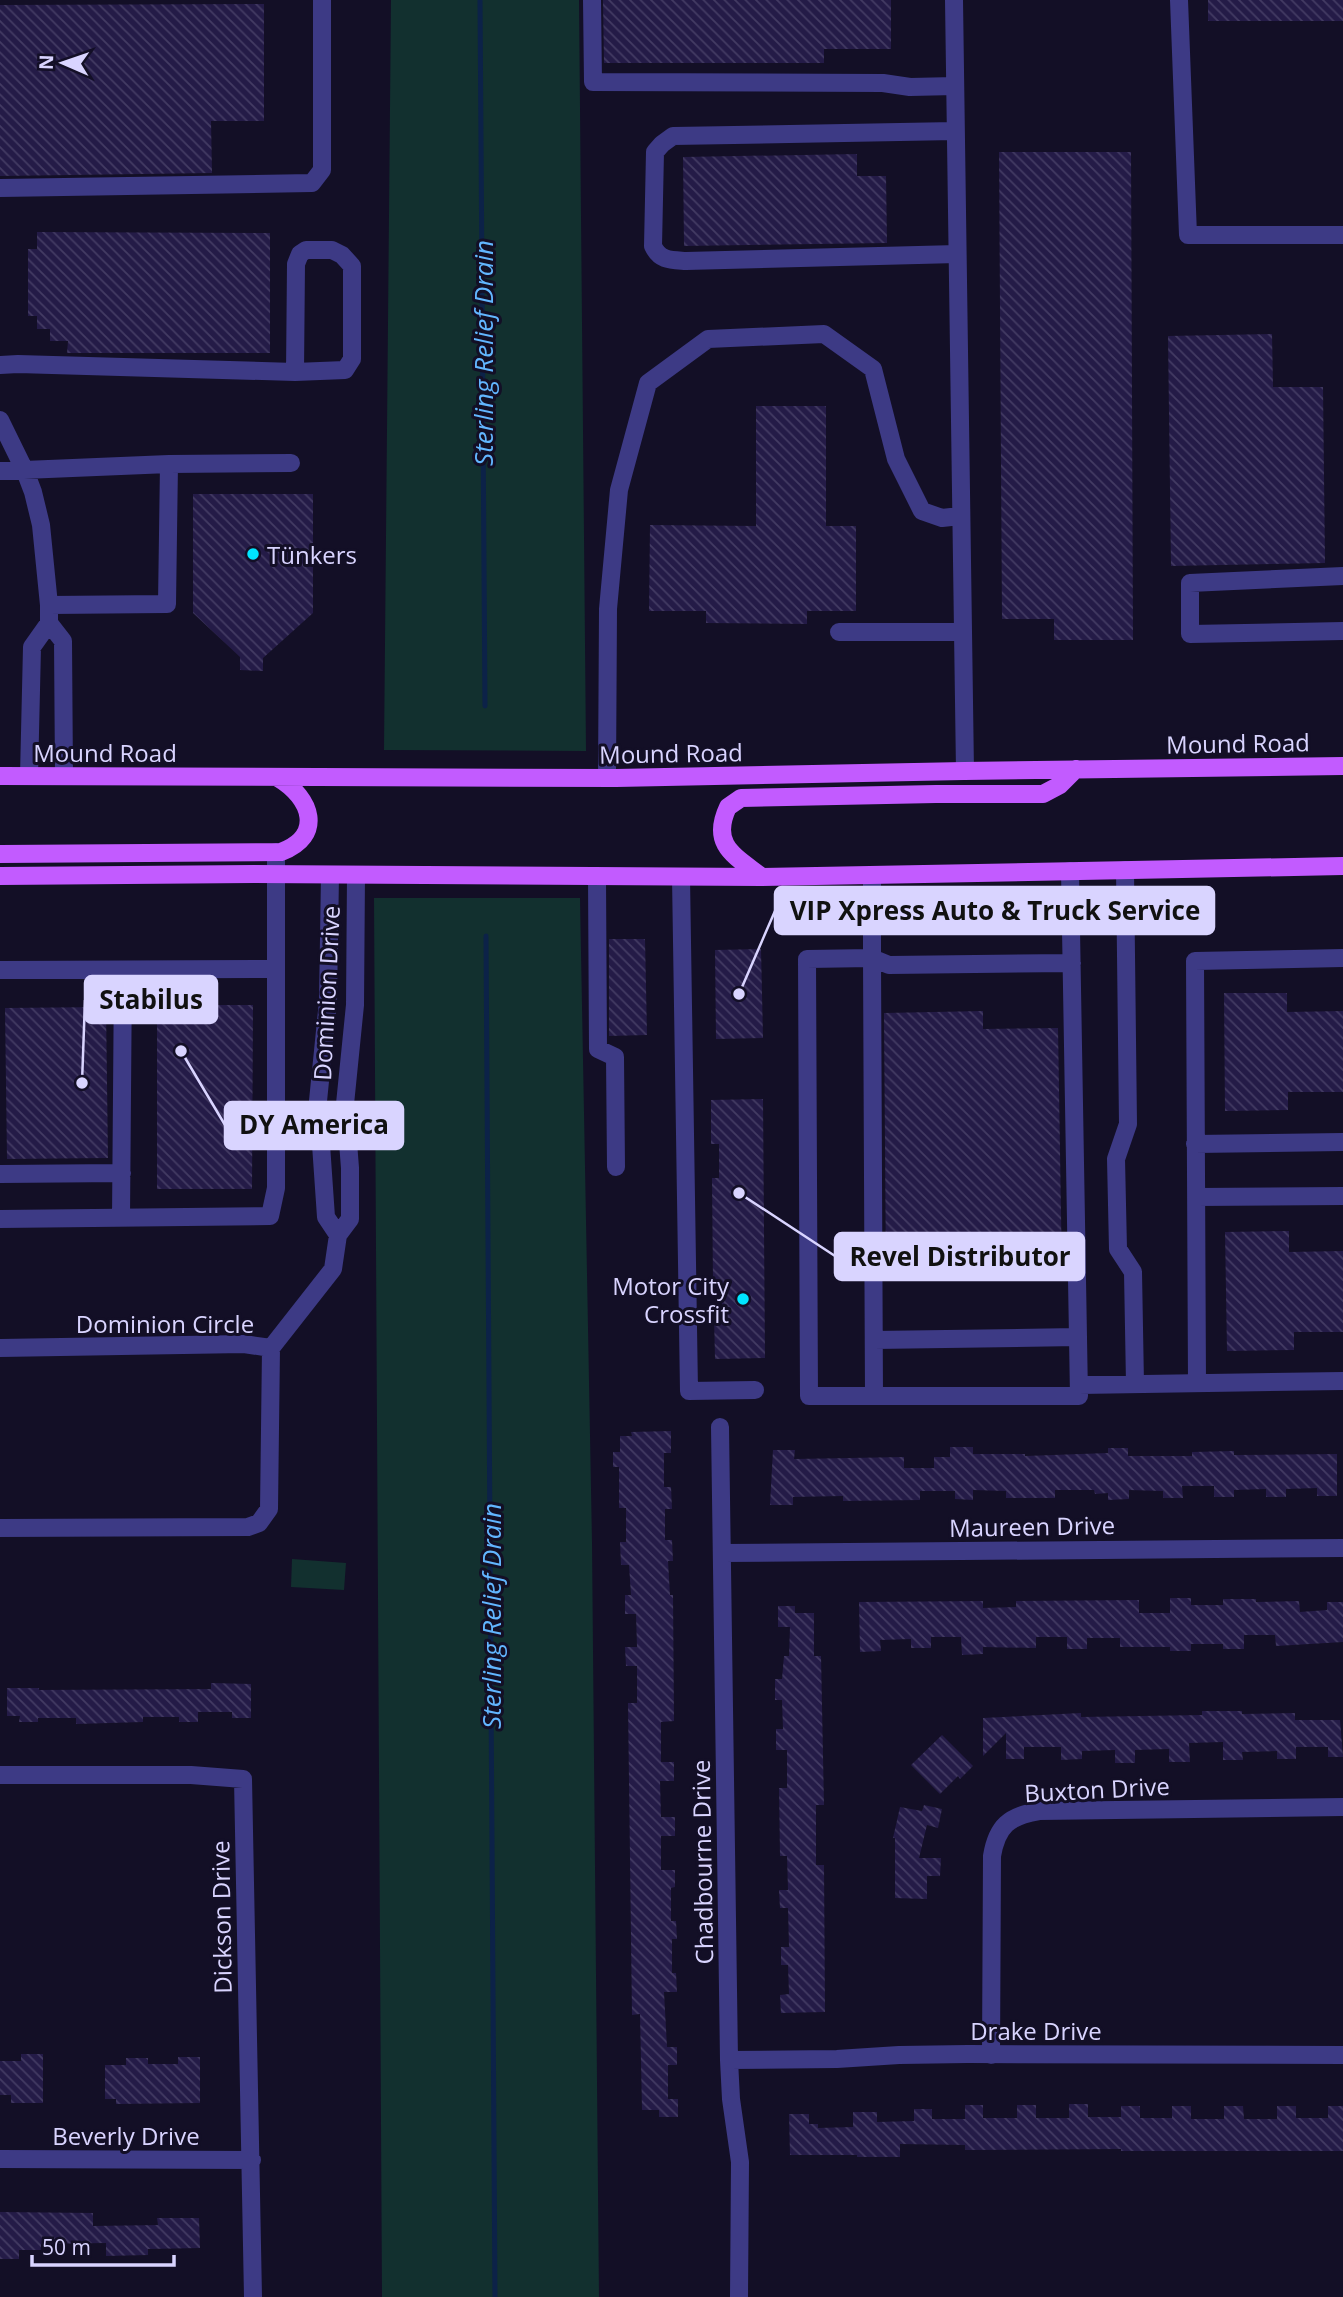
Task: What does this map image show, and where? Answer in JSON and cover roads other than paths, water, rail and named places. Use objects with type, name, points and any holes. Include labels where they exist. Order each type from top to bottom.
[{"type":"main road","name":"Mound Road","points":[[0,776],[607,778],[1343,766]]},
{"type":"main road","points":[[762,877],[724,845],[720,831],[727,807],[741,798],[1044,794],[1060,785],[1076,769]]},
{"type":"main road","points":[[0,854],[276,852],[290,849],[300,842],[308,817],[303,799],[297,791],[278,778]]},
{"type":"main road","points":[[0,876],[276,874],[762,877],[1343,866]]},
{"type":"street","points":[[0,188],[312,183],[322,170],[322,0]]},
{"type":"street","points":[[592,0],[593,82],[883,83],[910,87],[954,86]]},
{"type":"street","points":[[954,0],[965,771]]},
{"type":"street","points":[[1179,0],[1188,235],[1343,235]]},
{"type":"street","points":[[955,131],[673,136],[655,152],[653,246],[656,254],[663,259],[686,261],[957,254]]},
{"type":"street","points":[[0,365],[295,372],[345,370],[352,359],[352,267],[342,255],[332,250],[306,250],[300,254],[296,264],[295,372]]},
{"type":"street","points":[[607,778],[608,609],[619,490],[648,383],[708,339],[824,334],[873,369],[896,459],[922,510],[942,518],[960,516]]},
{"type":"street","points":[[0,420],[33,492],[41,525],[49,614],[63,641],[64,776]]},
{"type":"street","points":[[0,471],[169,464],[291,463]]},
{"type":"street","points":[[49,614],[167,604],[169,464]]},
{"type":"street","points":[[1343,576],[1189,583],[1190,634],[1343,631]]},
{"type":"street","points":[[29,776],[32,647],[49,614]]},
{"type":"street","points":[[839,632],[962,632]]},
{"type":"street","points":[[0,1219],[270,1216],[276,1188],[276,852]]},
{"type":"street","points":[[1125,870],[1128,1124],[1116,1159],[1118,1249],[1133,1272],[1135,1384]]},
{"type":"street","points":[[1070,871],[1072,963],[1079,1396],[809,1395],[807,959],[872,958],[889,965],[1072,963]]},
{"type":"street","name":"Dominion Drive","points":[[330,875],[328,1001],[318,1101],[326,1217],[338,1234]]},
{"type":"street","name":"Dominion Drive","points":[[271,1349],[333,1269],[338,1234],[350,1219],[350,1168],[345,1104],[355,1005],[356,875]]},
{"type":"street","points":[[872,875],[874,1395]]},
{"type":"street","points":[[597,877],[598,1049],[615,1057],[616,1167]]},
{"type":"street","points":[[681,877],[689,1391],[755,1390]]},
{"type":"street","points":[[1197,1383],[1195,961],[1343,958]]},
{"type":"street","points":[[0,970],[276,969]]},
{"type":"street","points":[[121,1218],[123,970]]},
{"type":"street","points":[[324,1043],[351,1046]]},
{"type":"street","points":[[1195,1144],[1343,1142]]},
{"type":"street","points":[[0,1174],[122,1172]]},
{"type":"street","points":[[1196,1197],[1343,1196]]},
{"type":"street","points":[[874,1340],[1078,1337]]},
{"type":"street","name":"Dominion Circle","points":[[0,1348],[244,1344],[271,1349],[269,1509],[259,1523],[248,1527],[0,1528]]},
{"type":"street","points":[[1079,1385],[1343,1381]]},
{"type":"street","name":"Chadbourne Drive","points":[[720,1426],[729,2060],[731,2099],[740,2162],[739,2297]]},
{"type":"street","name":"Maureen Drive","points":[[722,1553],[1343,1548]]},
{"type":"street","name":"Dickson Drive","points":[[0,1775],[191,1775],[243,1779],[253,2297]]},
{"type":"street","name":"Buxton Drive","points":[[991,2054],[992,1856],[1002,1827],[1014,1818],[1039,1811],[1343,1807]]},
{"type":"street","name":"Drake Drive","points":[[729,2060],[991,2054],[1343,2055]]},
{"type":"street","name":"Beverly Drive","points":[[0,2158],[252,2160]]},
{"type":"waterway","name":"Sterling Relief Drain","points":[[480,0],[485,706]]},
{"type":"waterway","name":"Sterling Relief Drain","points":[[486,936],[495,2297]]},
{"type":"place","name":"Tünkers","points":[[253,554]]},
{"type":"place","name":"VIP Xpress Auto & Truck Service","points":[[739,994]]},
{"type":"place","name":"DY America","points":[[181,1051]]},
{"type":"place","name":"Stabilus","points":[[82,1083]]},
{"type":"place","name":"Revel Distributor","points":[[739,1193]]},
{"type":"place","name":"Motor City Crossfit","points":[[743,1299]]}]
